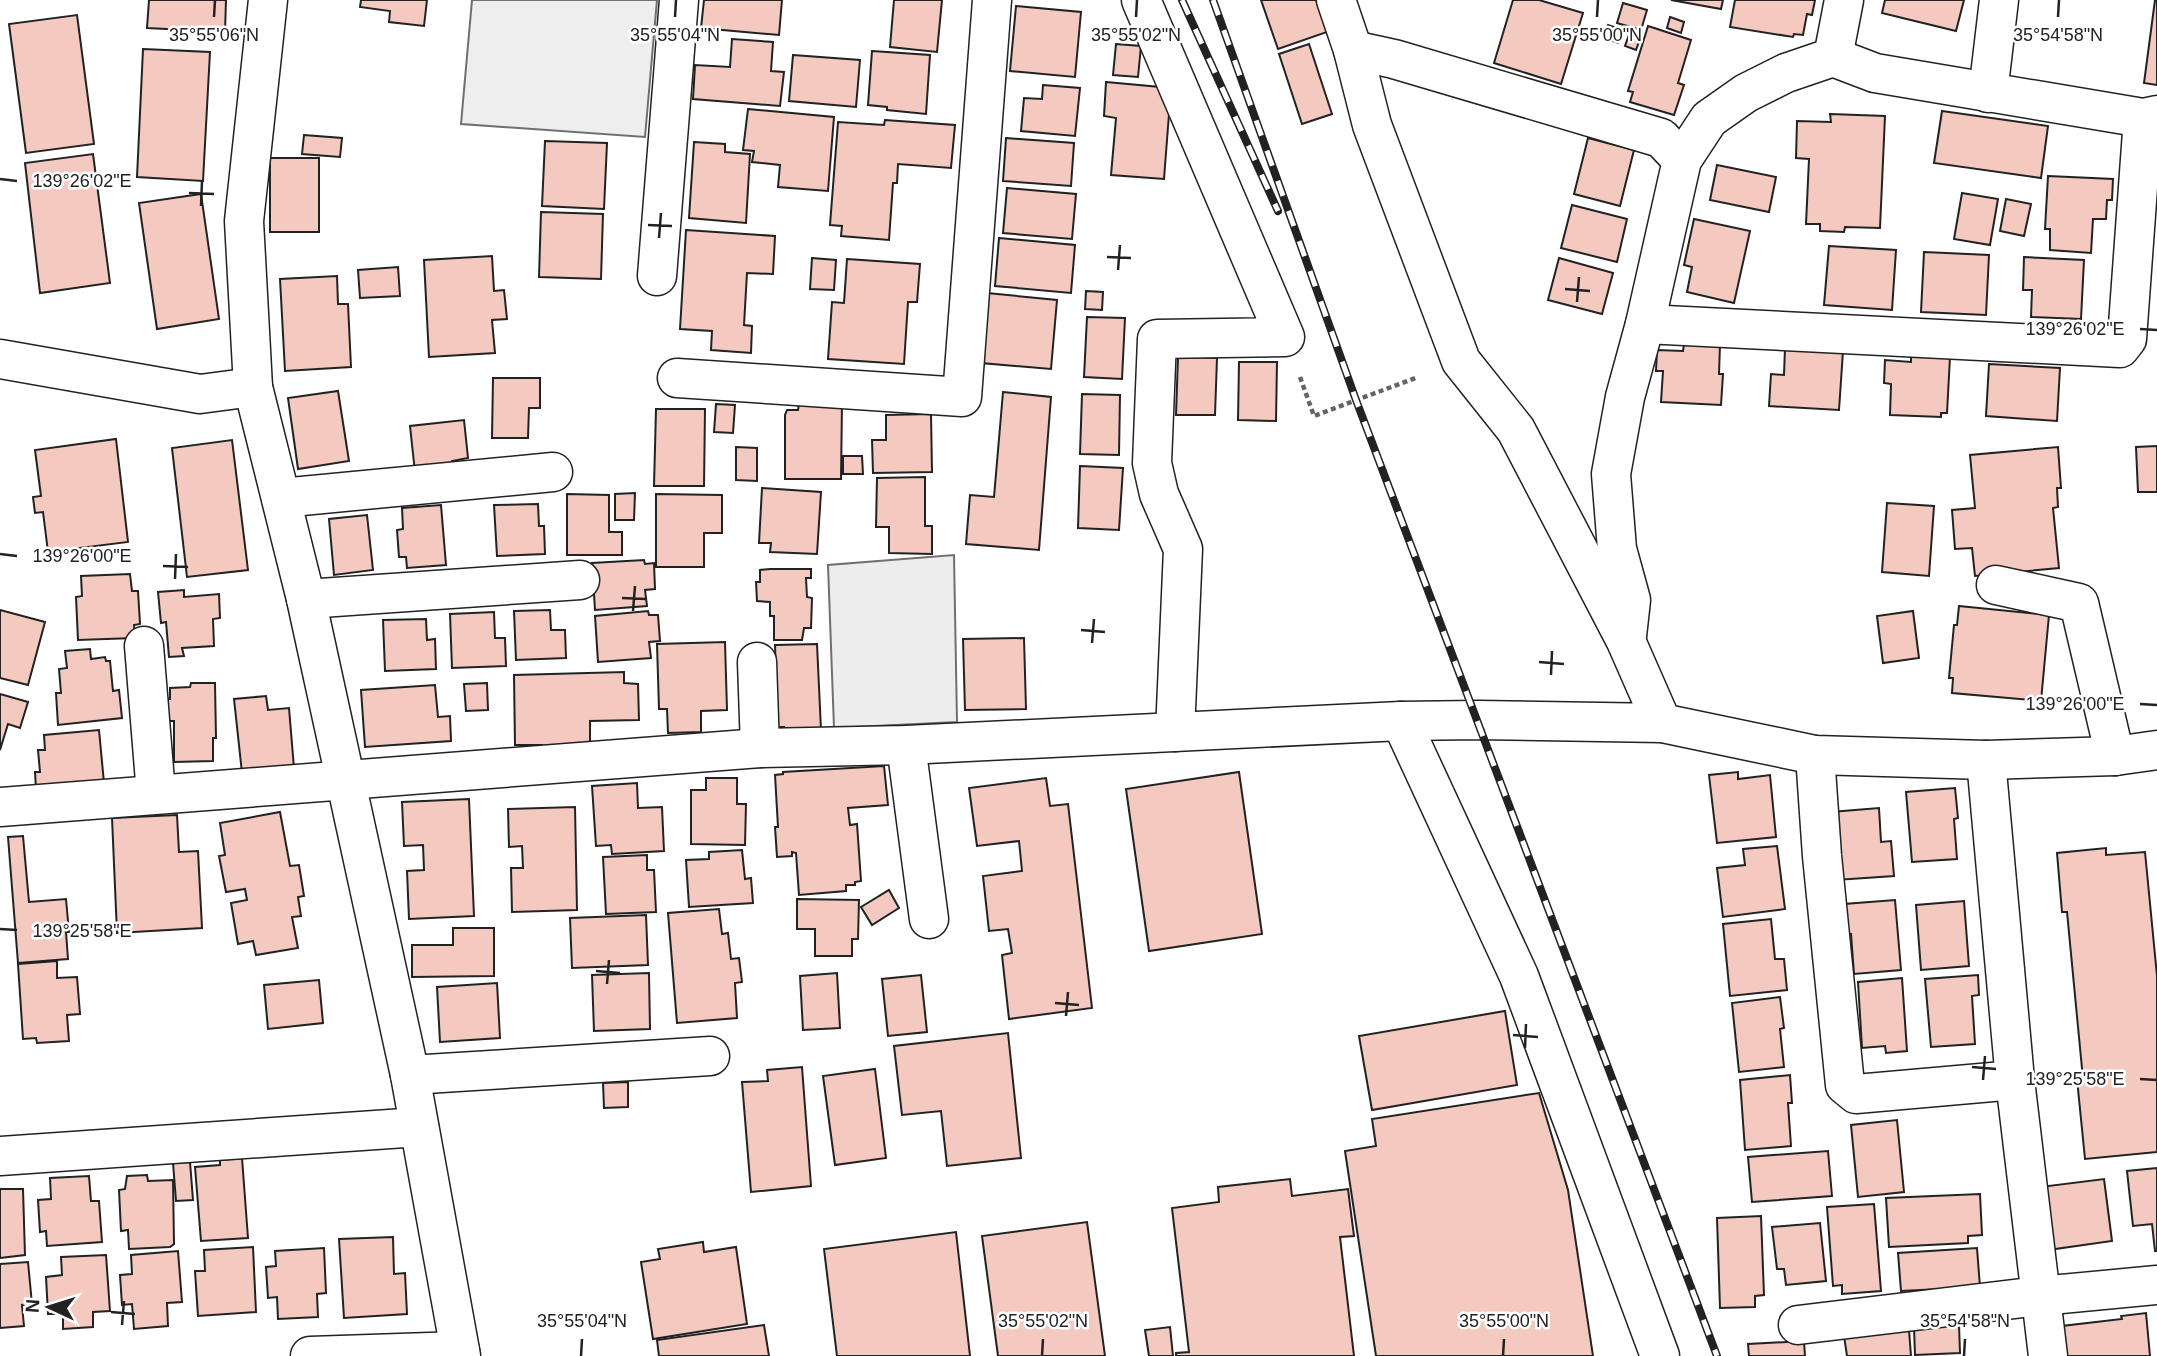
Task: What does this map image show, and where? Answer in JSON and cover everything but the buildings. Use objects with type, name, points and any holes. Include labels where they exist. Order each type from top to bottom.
[{"type":"street","points":[[268,0],[244,221],[253,387],[306,599],[410,1075],[461,1353],[310,1356]]},
{"type":"street","points":[[657,276],[679,0]]},
{"type":"street","points":[[677,379],[962,397],[992,0]]},
{"type":"street","points":[[1141,0],[1285,337],[1157,339],[1152,463],[1159,494],[1182,550],[1175,732]]},
{"type":"street","points":[[1336,0],[1353,50],[1372,125],[1461,361],[1516,430],[1626,641],[1662,723]]},
{"type":"street","points":[[1833,57],[1844,0]]},
{"type":"street","points":[[1988,93],[1999,0]]},
{"type":"street","points":[[1353,50],[1394,59],[1661,138],[1682,160]]},
{"type":"street","points":[[1626,641],[1631,600],[1616,549],[1611,474],[1625,397],[1645,324],[1682,160],[1709,118],[1746,93],[1786,73],[1833,57],[1875,74],[2150,116],[2127,339],[2120,348],[1645,324]]},
{"type":"street","points":[[0,359],[200,394],[253,387]]},
{"type":"street","points":[[281,498],[553,472]]},
{"type":"street","points":[[306,599],[580,580]]},
{"type":"street","points":[[1996,585],[2079,603],[2115,756]]},
{"type":"street","points":[[144,646],[156,794]]},
{"type":"street","points":[[757,662],[760,748]]},
{"type":"street","points":[[1401,721],[1519,976],[1660,1356]]},
{"type":"street","points":[[0,807],[760,748],[906,745],[1401,721],[1662,723],[1815,755],[1986,760],[2115,756],[2157,750]]},
{"type":"street","points":[[906,745],[929,919]]},
{"type":"street","points":[[1815,755],[1845,1085],[1856,1094],[2015,1080]]},
{"type":"street","points":[[1986,760],[2015,1080],[2048,1356]]},
{"type":"street","points":[[410,1075],[710,1056]]},
{"type":"street","points":[[0,1156],[419,1127]]},
{"type":"street","points":[[1798,1325],[2157,1285]]},
{"type":"path","points":[[1285,337],[1314,416],[1461,361]]},
{"type":"shaded area","points":[[472,0],[657,0],[645,137],[461,124]]},
{"type":"shaded area","points":[[954,555],[957,722],[834,728],[828,565]]},
{"type":"railway","points":[[1182,0],[1278,211]]},
{"type":"railway","points":[[1213,0],[1356,400],[1717,1356]]}]
